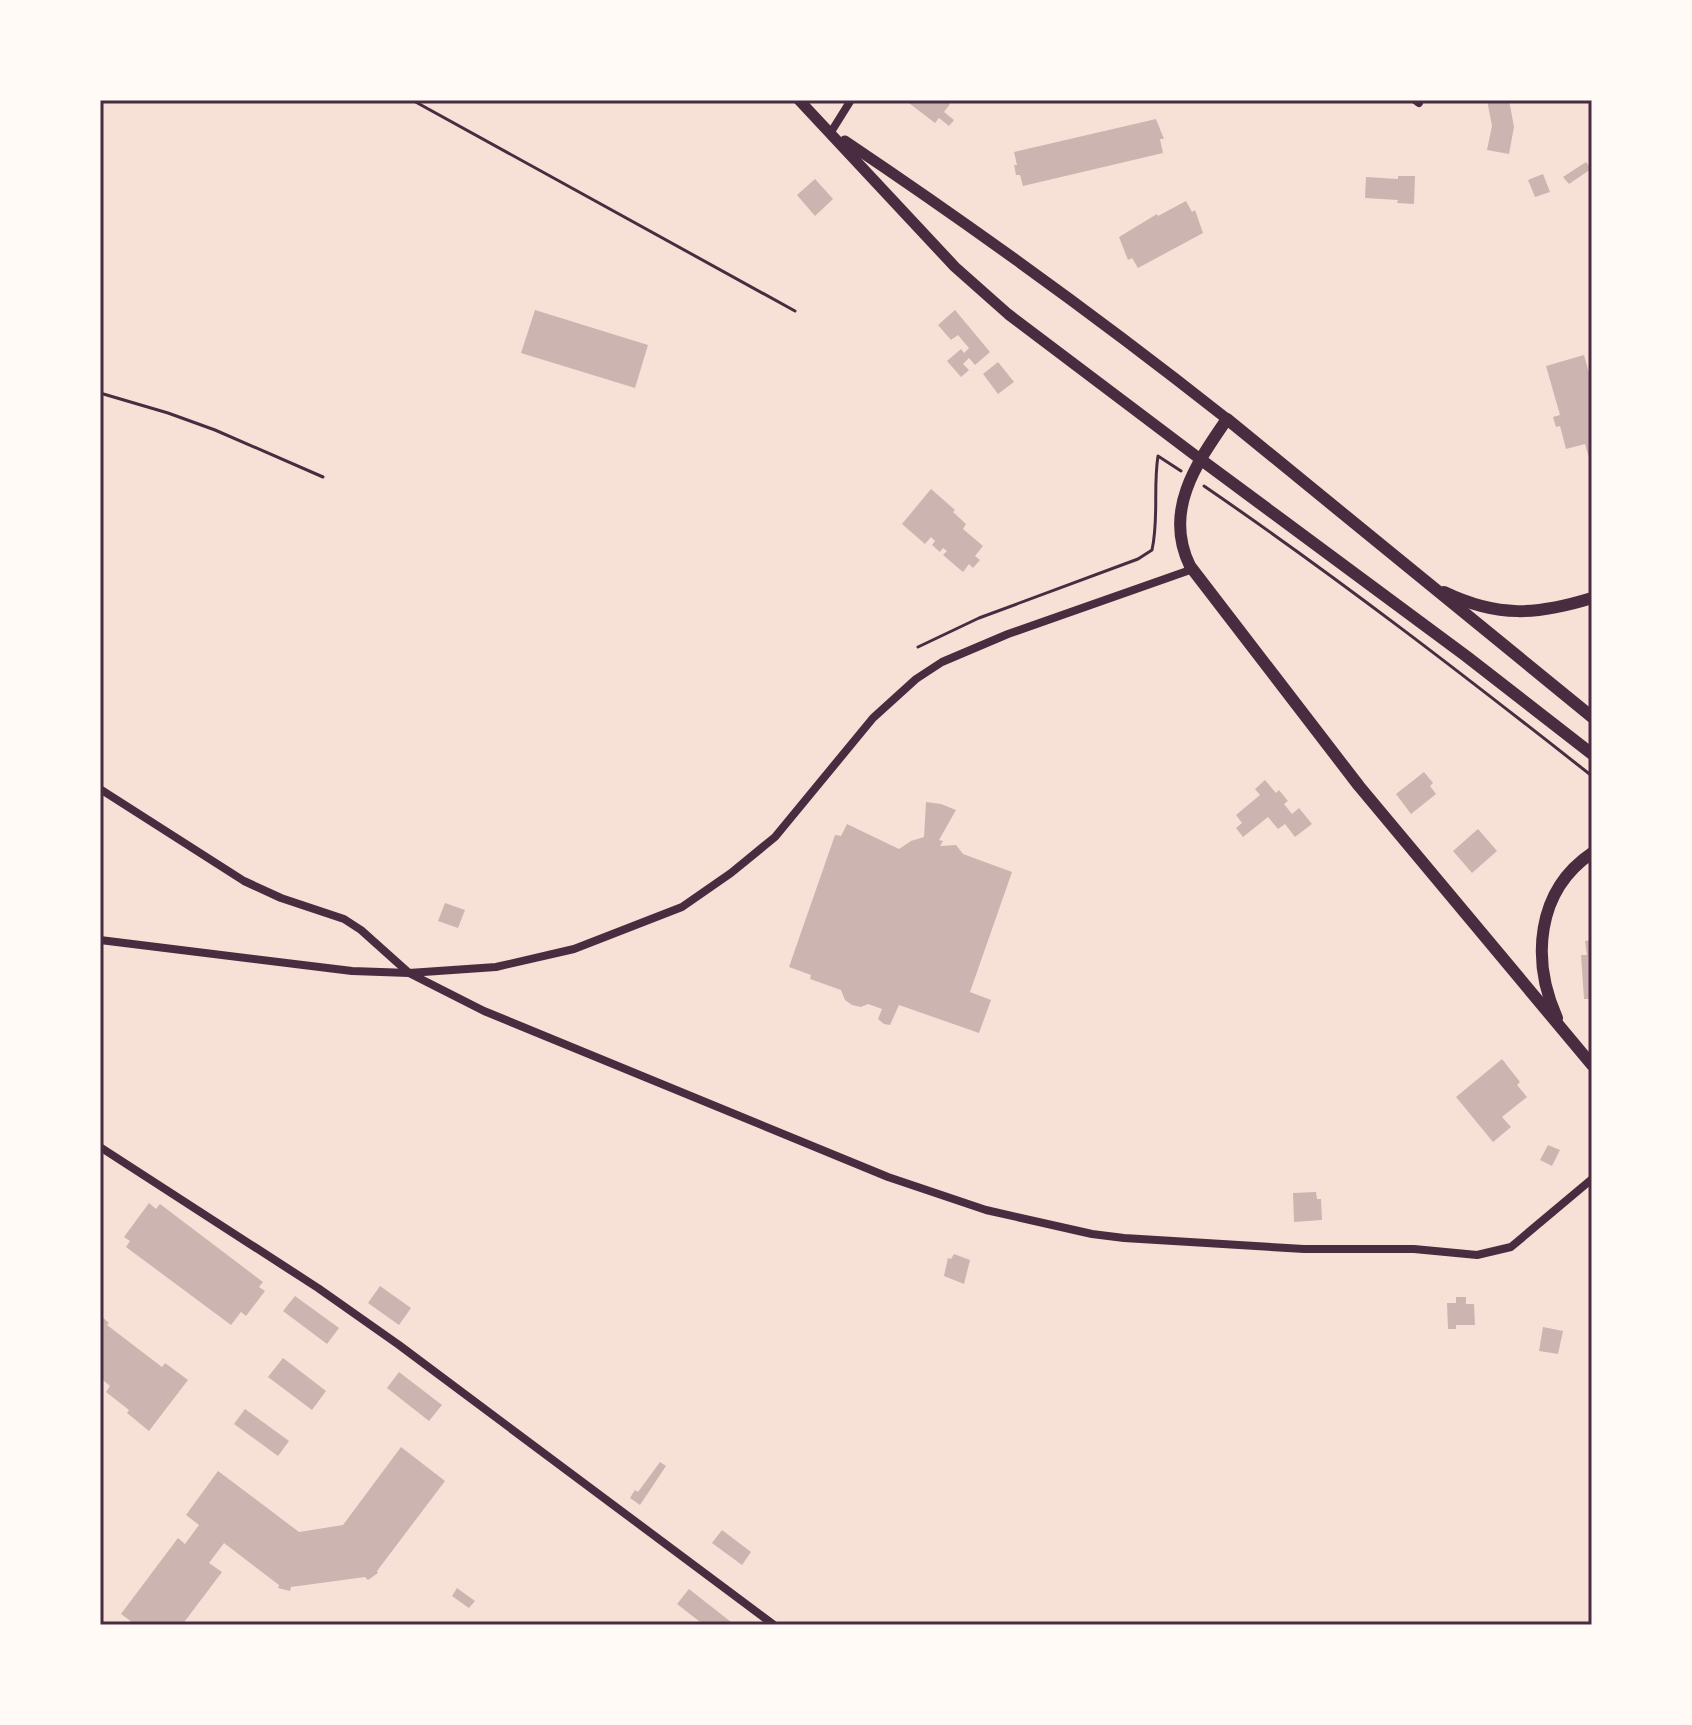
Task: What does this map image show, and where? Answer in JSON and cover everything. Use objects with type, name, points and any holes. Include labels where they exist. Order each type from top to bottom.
[{"type":"main road","points":[[799,100],[945,256],[1008,314],[1592,754]]},
{"type":"main road","points":[[831,132],[942,206],[1119,334],[1592,717]]},
{"type":"main road","points":[[1227,419],[1190,477],[1181,506],[1179,528],[1182,546],[1193,569],[1359,786],[1592,1065]]},
{"type":"main road","points":[[1427,583],[1470,603],[1513,612],[1555,609],[1592,598]]},
{"type":"main road","points":[[1566,1035],[1545,985],[1543,931],[1548,908],[1560,884],[1579,862],[1592,853]]},
{"type":"street","points":[[831,132],[851,100]]},
{"type":"street","points":[[100,940],[352,971],[409,973],[496,967],[574,949],[682,907],[731,873],[775,837],[866,725],[916,679],[974,647],[1193,569]]},
{"type":"street","points":[[100,789],[244,881],[281,898],[344,919],[361,930],[409,973],[484,1011],[888,1177],[986,1210],[1092,1234],[1202,1245],[1386,1248],[1477,1255],[1511,1247],[1592,1179]]},
{"type":"street","points":[[100,1147],[318,1288],[399,1345],[774,1625]]},
{"type":"path","points":[[412,100],[795,311]]},
{"type":"path","points":[[100,393],[215,430],[323,477]]},
{"type":"path","points":[[918,647],[979,618],[1138,559],[1152,550],[1156,534],[1154,478],[1158,456],[1275,535],[1592,776]]},
{"type":"building","points":[[905,100],[945,100],[950,104],[944,112],[954,120],[949,126],[939,118],[935,123]]},
{"type":"building","points":[[1487,100],[1509,100],[1514,127],[1509,154],[1487,150],[1492,126]]},
{"type":"building","points":[[1156,119],[1164,139],[1160,139],[1163,153],[1023,186],[1020,175],[1016,175],[1014,152]]},
{"type":"building","points":[[1586,162],[1591,169],[1569,184],[1563,177]]},
{"type":"building","points":[[1543,174],[1550,192],[1535,197],[1528,180]]},
{"type":"building","points":[[1398,176],[1415,176],[1414,204],[1365,198],[1366,177],[1398,179]]},
{"type":"building","points":[[815,179],[833,199],[815,216],[797,195]]},
{"type":"building","points":[[1186,201],[1192,212],[1195,210],[1203,233],[1138,268],[1132,258],[1128,260],[1119,237]]},
{"type":"building","points":[[535,310],[648,345],[635,388],[521,353]]},
{"type":"building","points":[[955,310],[990,352],[975,365],[969,358],[963,364],[969,370],[961,377],[947,361],[961,349],[964,353],[969,348],[958,335],[951,340],[938,325]]},
{"type":"building","points":[[1584,355],[1592,384],[1591,465],[1585,444],[1566,449],[1560,426],[1556,427],[1553,417],[1560,415],[1546,366]]},
{"type":"building","points":[[998,362],[1014,382],[998,394],[983,374]]},
{"type":"building","points":[[931,489],[955,510],[953,512],[966,524],[963,529],[983,546],[975,556],[980,560],[973,568],[969,564],[963,572],[943,555],[947,551],[943,548],[940,552],[932,545],[935,541],[931,537],[925,544],[902,524]]},
{"type":"building","points":[[1424,772],[1433,783],[1430,786],[1436,794],[1411,814],[1396,794]]},
{"type":"building","points":[[1265,780],[1288,801],[1284,804],[1292,814],[1299,808],[1312,824],[1295,837],[1285,824],[1278,829],[1268,817],[1243,837],[1236,828],[1242,823],[1236,815],[1260,795],[1255,789]]},
{"type":"building","points":[[926,802],[956,810],[939,840],[943,841],[940,846],[956,845],[963,854],[1012,872],[970,992],[991,1000],[979,1033],[899,1005],[890,1025],[884,1024],[878,1019],[882,1009],[868,1004],[861,1007],[852,1005],[845,1000],[841,990],[810,979],[811,975],[789,967],[835,835],[841,836],[847,824],[899,849],[924,837]]},
{"type":"building","points":[[1478,829],[1497,851],[1472,873],[1453,851]]},
{"type":"building","points":[[445,903],[465,910],[458,928],[438,921]]},
{"type":"building","points":[[1592,940],[1592,999],[1584,999],[1581,955],[1587,955],[1585,941]]},
{"type":"building","points":[[1502,1059],[1527,1097],[1502,1117],[1511,1127],[1493,1142],[1456,1097]]},
{"type":"building","points":[[1548,1145],[1560,1150],[1552,1166],[1540,1160]]},
{"type":"building","points":[[1316,1192],[1317,1199],[1321,1199],[1322,1220],[1294,1222],[1293,1193]]},
{"type":"building","points":[[149,1203],[156,1209],[160,1204],[263,1282],[259,1287],[265,1291],[246,1316],[241,1312],[231,1325],[126,1247],[130,1241],[124,1237]]},
{"type":"building","points":[[954,1254],[970,1260],[964,1284],[944,1276],[948,1258],[951,1259]]},
{"type":"building","points":[[380,1286],[411,1308],[399,1325],[368,1303]]},
{"type":"building","points":[[295,1296],[339,1328],[327,1344],[283,1311]]},
{"type":"building","points":[[1456,1297],[1466,1297],[1466,1304],[1474,1304],[1475,1325],[1456,1325],[1456,1329],[1448,1329],[1447,1303],[1456,1303]]},
{"type":"building","points":[[100,1315],[109,1323],[107,1325],[162,1367],[165,1363],[188,1380],[149,1431],[106,1392],[110,1386],[103,1380],[100,1384]]},
{"type":"building","points":[[1543,1327],[1563,1331],[1558,1354],[1539,1351]]},
{"type":"building","points":[[283,1358],[326,1391],[312,1410],[268,1377]]},
{"type":"building","points":[[399,1372],[442,1405],[429,1421],[387,1388]]},
{"type":"building","points":[[245,1409],[289,1441],[278,1456],[234,1424]]},
{"type":"building","points":[[401,1447],[445,1481],[378,1573],[368,1580],[365,1577],[291,1587],[290,1591],[278,1588],[279,1585],[224,1543],[209,1563],[222,1572],[182,1625],[136,1625],[121,1614],[178,1538],[185,1544],[199,1525],[186,1515],[218,1471],[299,1532],[343,1525]]},
{"type":"building","points":[[660,1462],[666,1466],[640,1505],[630,1498]]},
{"type":"building","points":[[722,1530],[751,1552],[742,1565],[712,1543]]},
{"type":"building","points":[[457,1588],[475,1601],[469,1608],[452,1596]]},
{"type":"building","points":[[689,1589],[731,1622],[729,1625],[704,1625],[677,1604]]}]
